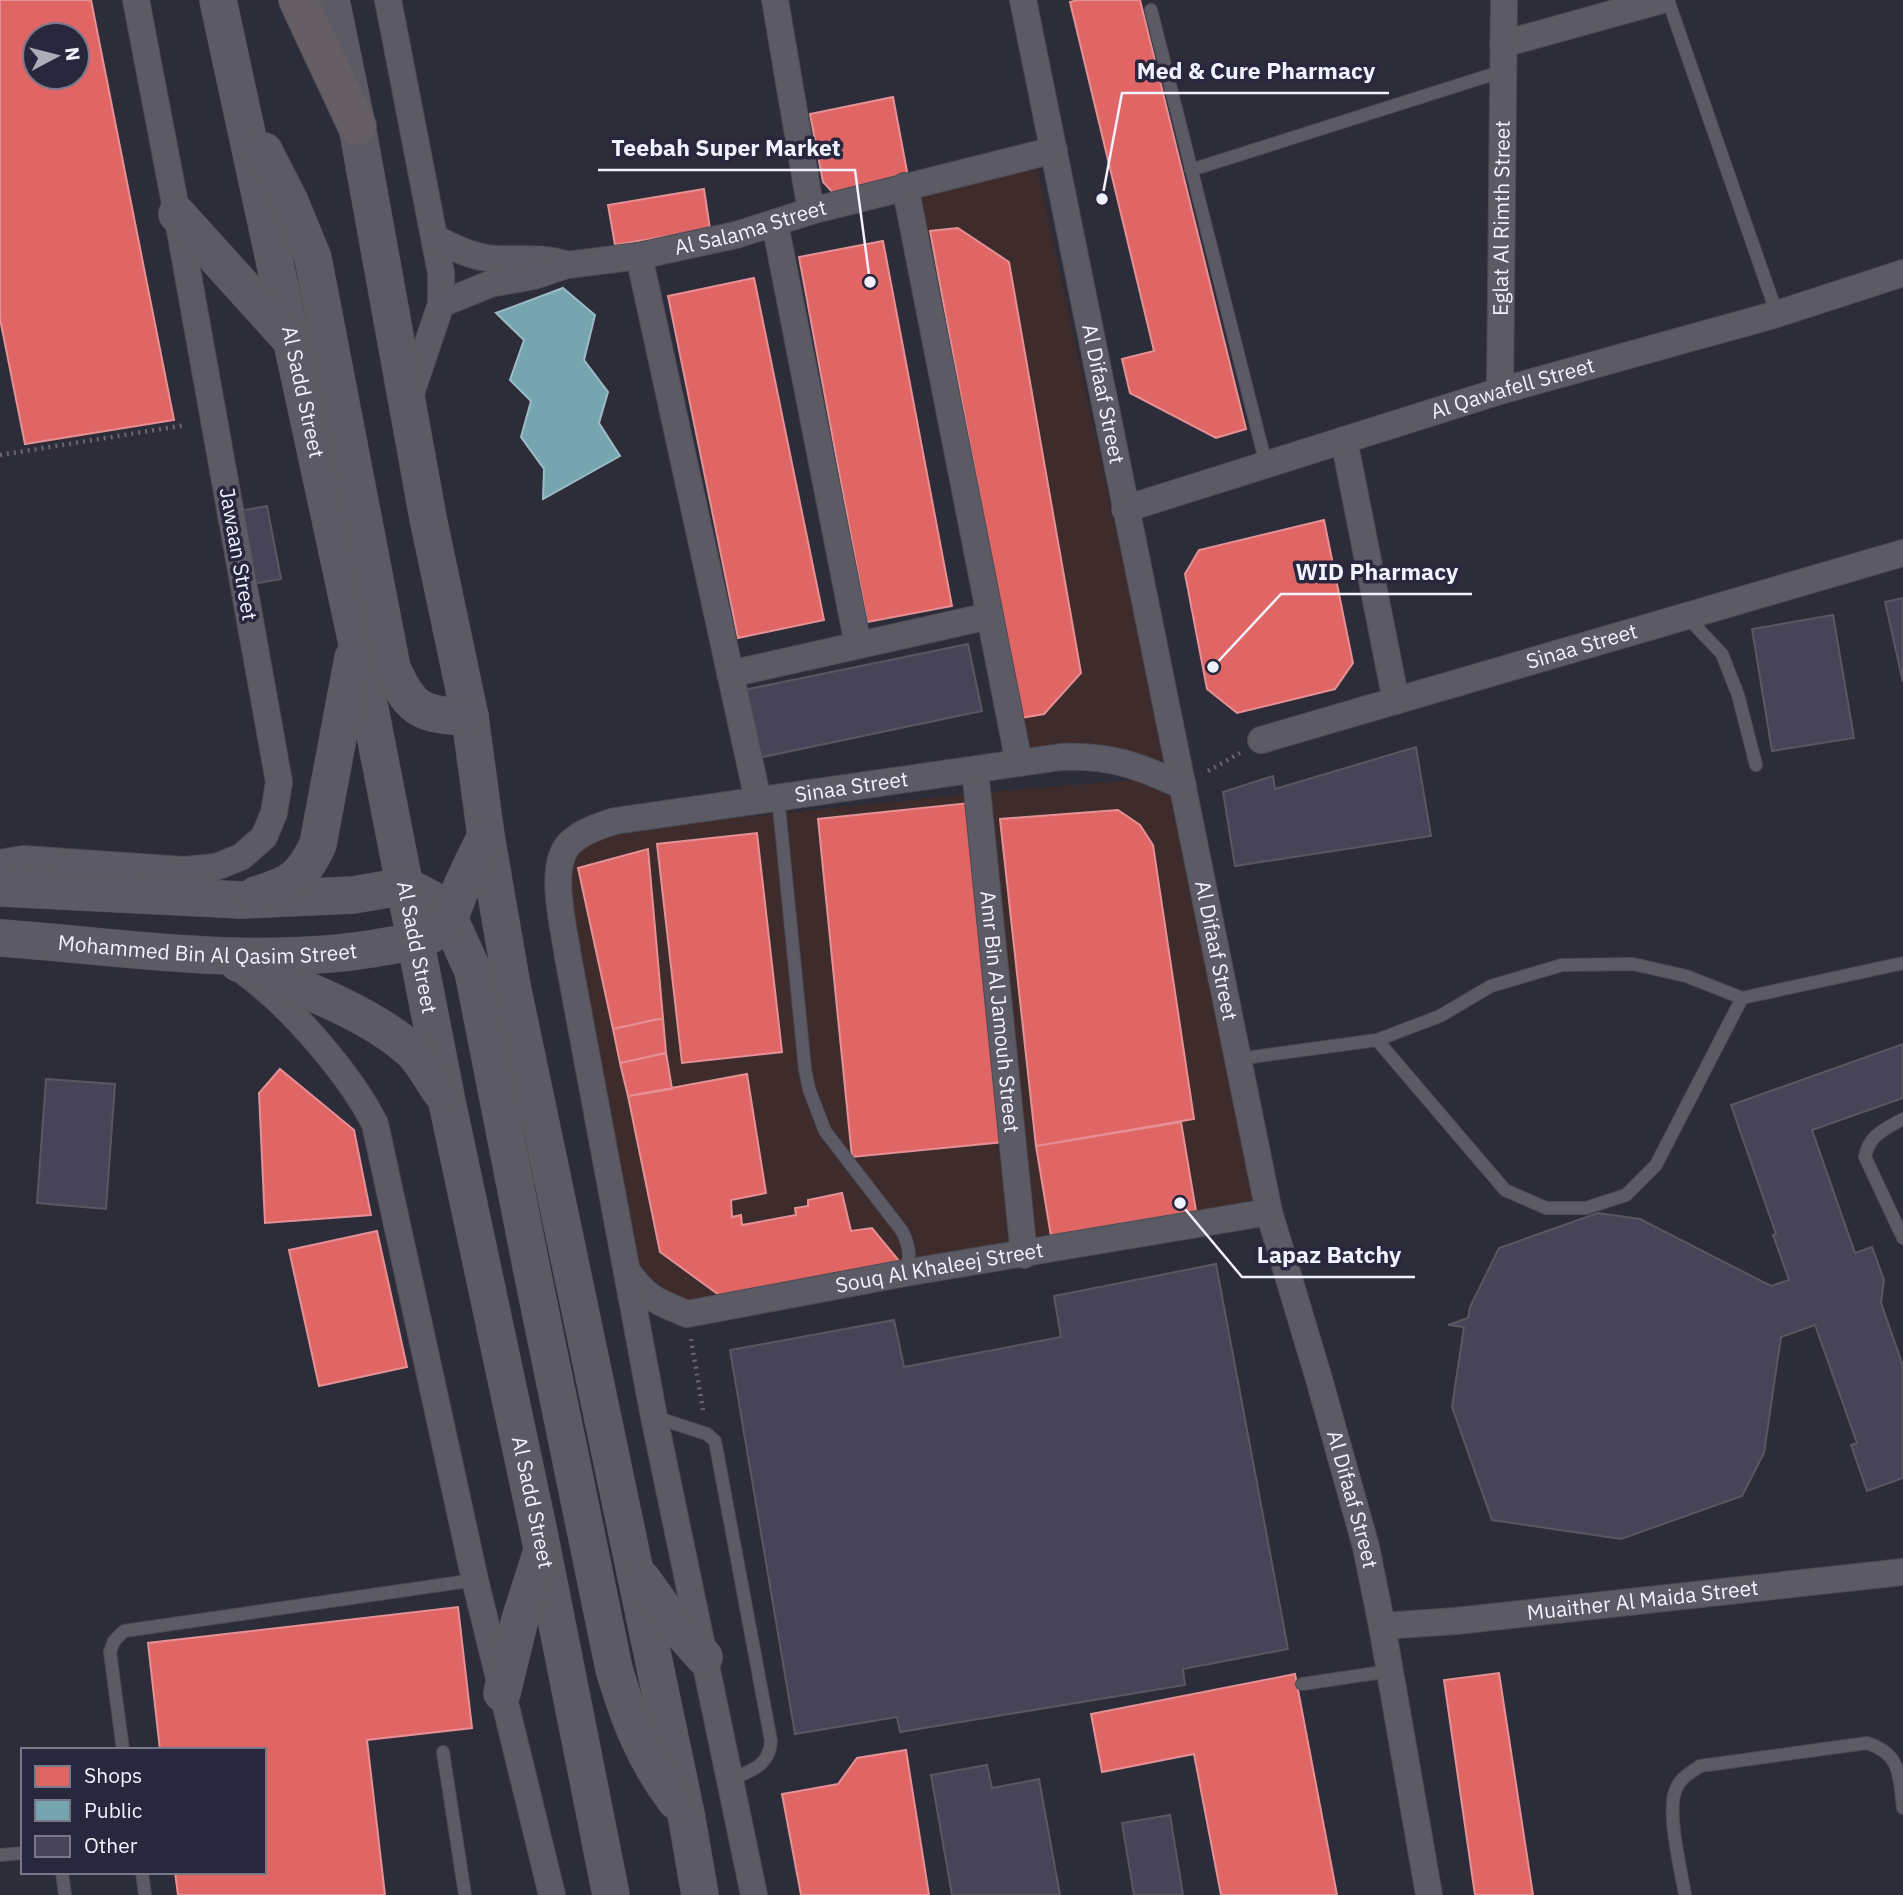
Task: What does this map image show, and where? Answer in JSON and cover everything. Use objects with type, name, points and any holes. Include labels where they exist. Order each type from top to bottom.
[{"type":"main road","name":"Al Sadd Street","points":[[218,0],[356,643],[447,1102],[542,1550],[611,1895]]},
{"type":"main road","points":[[299,0],[357,126]]},
{"type":"main road","points":[[331,0],[357,126],[431,531],[470,717],[486,836],[514,999],[686,1814],[700,1895]]},
{"type":"main road","points":[[242,106],[290,202],[313,258],[392,668],[402,692],[419,709],[438,716],[470,717]]},
{"type":"main road","points":[[177,214],[292,341]]},
{"type":"main road","points":[[241,901],[285,886],[308,867],[318,844],[356,643]]},
{"type":"main road","points":[[415,941],[436,931],[449,918],[461,886],[486,836]]},
{"type":"main road","points":[[0,888],[241,901],[353,895],[406,886],[431,899],[449,918],[473,971],[614,1669],[630,1721],[656,1774],[686,1814]]},
{"type":"main road","name":"Mohammed Bin Al Qasim Street","points":[[2,942],[221,956],[281,956],[361,951],[415,941]]},
{"type":"main road","points":[[221,956],[319,996],[385,1032],[414,1053],[447,1102]]},
{"type":"main road","points":[[502,1693],[519,1623],[542,1550]]},
{"type":"main road","points":[[635,1570],[673,1622],[704,1657]]},
{"type":"street","name":"Jawaan Street","points":[[0,863],[23,859],[184,870],[216,867],[241,857],[264,837],[274,813],[279,782],[136,0]]},
{"type":"street","points":[[388,0],[441,273],[441,304],[408,404]]},
{"type":"street","points":[[775,0],[811,211]]},
{"type":"street","name":"Al Difaaf Street","points":[[1024,0],[1236,1059],[1269,1212],[1366,1548],[1429,1895]]},
{"type":"street","name":"Eglat Al Rimth Street","points":[[1500,391],[1504,0]]},
{"type":"street","points":[[1503,44],[1662,0]]},
{"type":"street","name":"Al Salama Street","points":[[441,304],[490,284],[534,276],[567,265],[639,256],[736,235],[811,211],[1054,150]]},
{"type":"street","points":[[905,186],[1019,763]]},
{"type":"street","points":[[775,224],[858,645]]},
{"type":"street","name":"Al Salama Street","points":[[435,238],[459,251],[486,258],[531,258],[567,265]]},
{"type":"street","points":[[639,256],[730,674],[768,799]]},
{"type":"street","name":"Al Qawafell Street","points":[[1125,509],[1500,391],[1777,314],[1903,273]]},
{"type":"street","points":[[1345,440],[1396,701]]},
{"type":"street","name":"Sinaa Street","points":[[1261,740],[1903,552]]},
{"type":"street","points":[[730,674],[989,616]]},
{"type":"street","name":"Sinaa Street","points":[[626,1269],[568,957],[558,889],[559,869],[568,845],[589,830],[615,821],[975,769],[1085,756],[1118,760],[1183,786]]},
{"type":"street","name":"Amr Bin Al Jamouh Street","points":[[975,769],[1024,1255]]},
{"type":"street","points":[[221,956],[274,996],[293,1016],[363,1100],[375,1125],[475,1580],[548,1891]]},
{"type":"street","name":"Souq Al Khaleej Street","points":[[687,1314],[905,1273],[1269,1212]]},
{"type":"street","points":[[626,1269],[641,1290],[658,1302],[687,1314]]},
{"type":"street","points":[[626,1269],[654,1417],[754,1895]]},
{"type":"street","name":"Muaither Al Maida Street","points":[[1382,1626],[1456,1621],[1903,1572]]},
{"type":"lane","points":[[1668,0],[1777,314]]},
{"type":"lane","points":[[1150,10],[1266,464]]},
{"type":"lane","points":[[1191,170],[1503,71]]},
{"type":"lane","points":[[1687,617],[1722,654],[1738,695],[1756,765]]},
{"type":"lane","points":[[768,799],[810,1089],[825,1131],[902,1231],[909,1245],[910,1259],[905,1273]]},
{"type":"lane","points":[[1236,1059],[1377,1040],[1440,1016],[1491,986],[1562,965],[1633,964],[1686,976],[1742,998],[1903,963]]},
{"type":"lane","points":[[1377,1040],[1505,1190],[1546,1208],[1586,1208],[1626,1195],[1656,1165],[1742,998]]},
{"type":"lane","points":[[1903,1119],[1880,1132],[1867,1145],[1865,1157],[1903,1238]]},
{"type":"lane","points":[[654,1417],[707,1434],[715,1441],[771,1741],[770,1753],[764,1763],[730,1780]]},
{"type":"lane","points":[[123,1748],[110,1652],[114,1640],[124,1631],[475,1580]]},
{"type":"lane","points":[[1302,1684],[1390,1671]]},
{"type":"lane","points":[[1685,1895],[1672,1802],[1676,1787],[1686,1775],[1700,1766],[1867,1743],[1881,1747],[1892,1756],[1898,1769],[1903,1808]]},
{"type":"lane","points":[[443,1752],[465,1895]]},
{"type":"lane","points":[[0,1856],[21,1853]]},
{"type":"lane","points":[[62,1874],[65,1895]]},
{"type":"lane","points":[[142,1874],[145,1895]]},
{"type":"path","points":[[0,455],[214,420]]},
{"type":"path","points":[[1183,786],[1261,740]]},
{"type":"path","points":[[687,1314],[707,1434]]},
{"type":"shaded area","points":[[1037,168],[1166,760],[1018,774],[921,194]]},
{"type":"shaded area","points":[[1171,777],[1259,1216],[1032,1259],[990,792]]},
{"type":"shaded area","points":[[977,793],[1017,1263],[703,1309],[666,1302],[631,1273],[566,886],[574,851],[603,832]]},
{"type":"building: Shops","points":[[0,0],[91,0],[174,420],[25,444],[0,319]]},
{"type":"building: Shops","points":[[1140,0],[1246,429],[1216,438],[1130,393],[1122,359],[1154,351],[1070,2]]},
{"type":"building: Shops","points":[[893,97],[909,182],[837,197],[823,182],[810,114]]},
{"type":"building: Shops","points":[[704,189],[710,229],[615,245],[608,205]]},
{"type":"building: Shops","points":[[958,228],[1009,262],[1081,673],[1044,714],[1021,718],[930,231]]},
{"type":"building: Shops","points":[[883,241],[952,606],[867,622],[799,257]]},
{"type":"building: Shops","points":[[754,278],[824,620],[738,638],[668,296]]},
{"type":"building: Shops","points":[[1324,520],[1353,663],[1335,689],[1237,713],[1207,689],[1185,574],[1199,550]]},
{"type":"building: Shops","points":[[969,803],[1004,1142],[852,1157],[818,819]]},
{"type":"building: Shops","points":[[1118,810],[1140,825],[1153,845],[1194,1119],[1036,1146],[1000,819]]},
{"type":"building: Shops","points":[[757,833],[782,1052],[682,1063],[657,844]]},
{"type":"building: Shops","points":[[648,849],[663,1018],[613,1029],[578,868]]},
{"type":"building: Shops","points":[[663,1018],[666,1053],[620,1063],[613,1029]]},
{"type":"building: Shops","points":[[666,1053],[672,1089],[628,1096],[620,1063]]},
{"type":"building: Shops","points":[[280,1069],[354,1130],[371,1215],[265,1223],[259,1093]]},
{"type":"building: Shops","points":[[747,1074],[766,1193],[731,1200],[732,1217],[741,1215],[742,1225],[796,1215],[795,1208],[808,1206],[808,1200],[842,1193],[851,1231],[872,1228],[900,1262],[719,1295],[660,1252],[628,1096]]},
{"type":"building: Shops","points":[[1181,1122],[1196,1211],[1051,1236],[1036,1146]]},
{"type":"building: Shops","points":[[377,1231],[407,1367],[319,1386],[289,1250]]},
{"type":"building: Shops","points":[[458,1607],[472,1728],[367,1740],[385,1895],[178,1895],[175,1874],[266,1874],[266,1748],[160,1748],[148,1643]]},
{"type":"building: Shops","points":[[1499,1673],[1533,1895],[1475,1895],[1444,1680]]},
{"type":"building: Shops","points":[[1295,1674],[1337,1895],[1221,1895],[1194,1754],[1102,1772],[1091,1714]]},
{"type":"building: Shops","points":[[906,1750],[929,1895],[801,1895],[782,1794],[838,1784],[857,1758]]},
{"type":"building: Public","points":[[563,288],[595,315],[584,360],[608,392],[599,423],[620,456],[543,499],[544,469],[521,437],[531,401],[510,380],[524,340],[496,313]]},
{"type":"building: Other","points":[[267,506],[281,579],[252,584],[239,511]]},
{"type":"building: Other","points":[[1903,598],[1903,682],[1885,602]]},
{"type":"building: Other","points":[[1833,615],[1854,738],[1772,751],[1752,629]]},
{"type":"building: Other","points":[[968,644],[982,711],[753,759],[739,691]]},
{"type":"building: Other","points":[[1416,747],[1431,836],[1235,866],[1223,792],[1273,776],[1275,789]]},
{"type":"building: Other","points":[[1903,1044],[1903,1098],[1812,1130],[1855,1253],[1872,1247],[1884,1280],[1881,1303],[1903,1366],[1903,1478],[1867,1491],[1851,1445],[1857,1443],[1815,1325],[1781,1337],[1764,1453],[1742,1496],[1621,1539],[1492,1520],[1452,1407],[1464,1327],[1448,1325],[1468,1318],[1470,1307],[1499,1248],[1598,1213],[1640,1219],[1771,1286],[1789,1280],[1773,1235],[1776,1234],[1731,1105]]},
{"type":"building: Other","points":[[46,1079],[115,1084],[106,1209],[37,1203]]},
{"type":"building: Other","points":[[1216,1264],[1288,1649],[1183,1669],[1185,1685],[900,1732],[897,1717],[795,1734],[730,1350],[894,1320],[904,1367],[1061,1337],[1054,1296]]},
{"type":"building: Other","points":[[987,1765],[992,1788],[1039,1779],[1060,1895],[952,1895],[931,1775]]},
{"type":"building: Other","points":[[1170,1815],[1183,1895],[1134,1895],[1122,1823]]},
{"type":"place","name":"Med & Cure Pharmacy","points":[[1102,199]]},
{"type":"place","name":"Teebah Super Market","points":[[870,282]]},
{"type":"place","name":"WID Pharmacy","points":[[1213,667]]},
{"type":"place","name":"Lapaz Batchy","points":[[1180,1203]]}]
